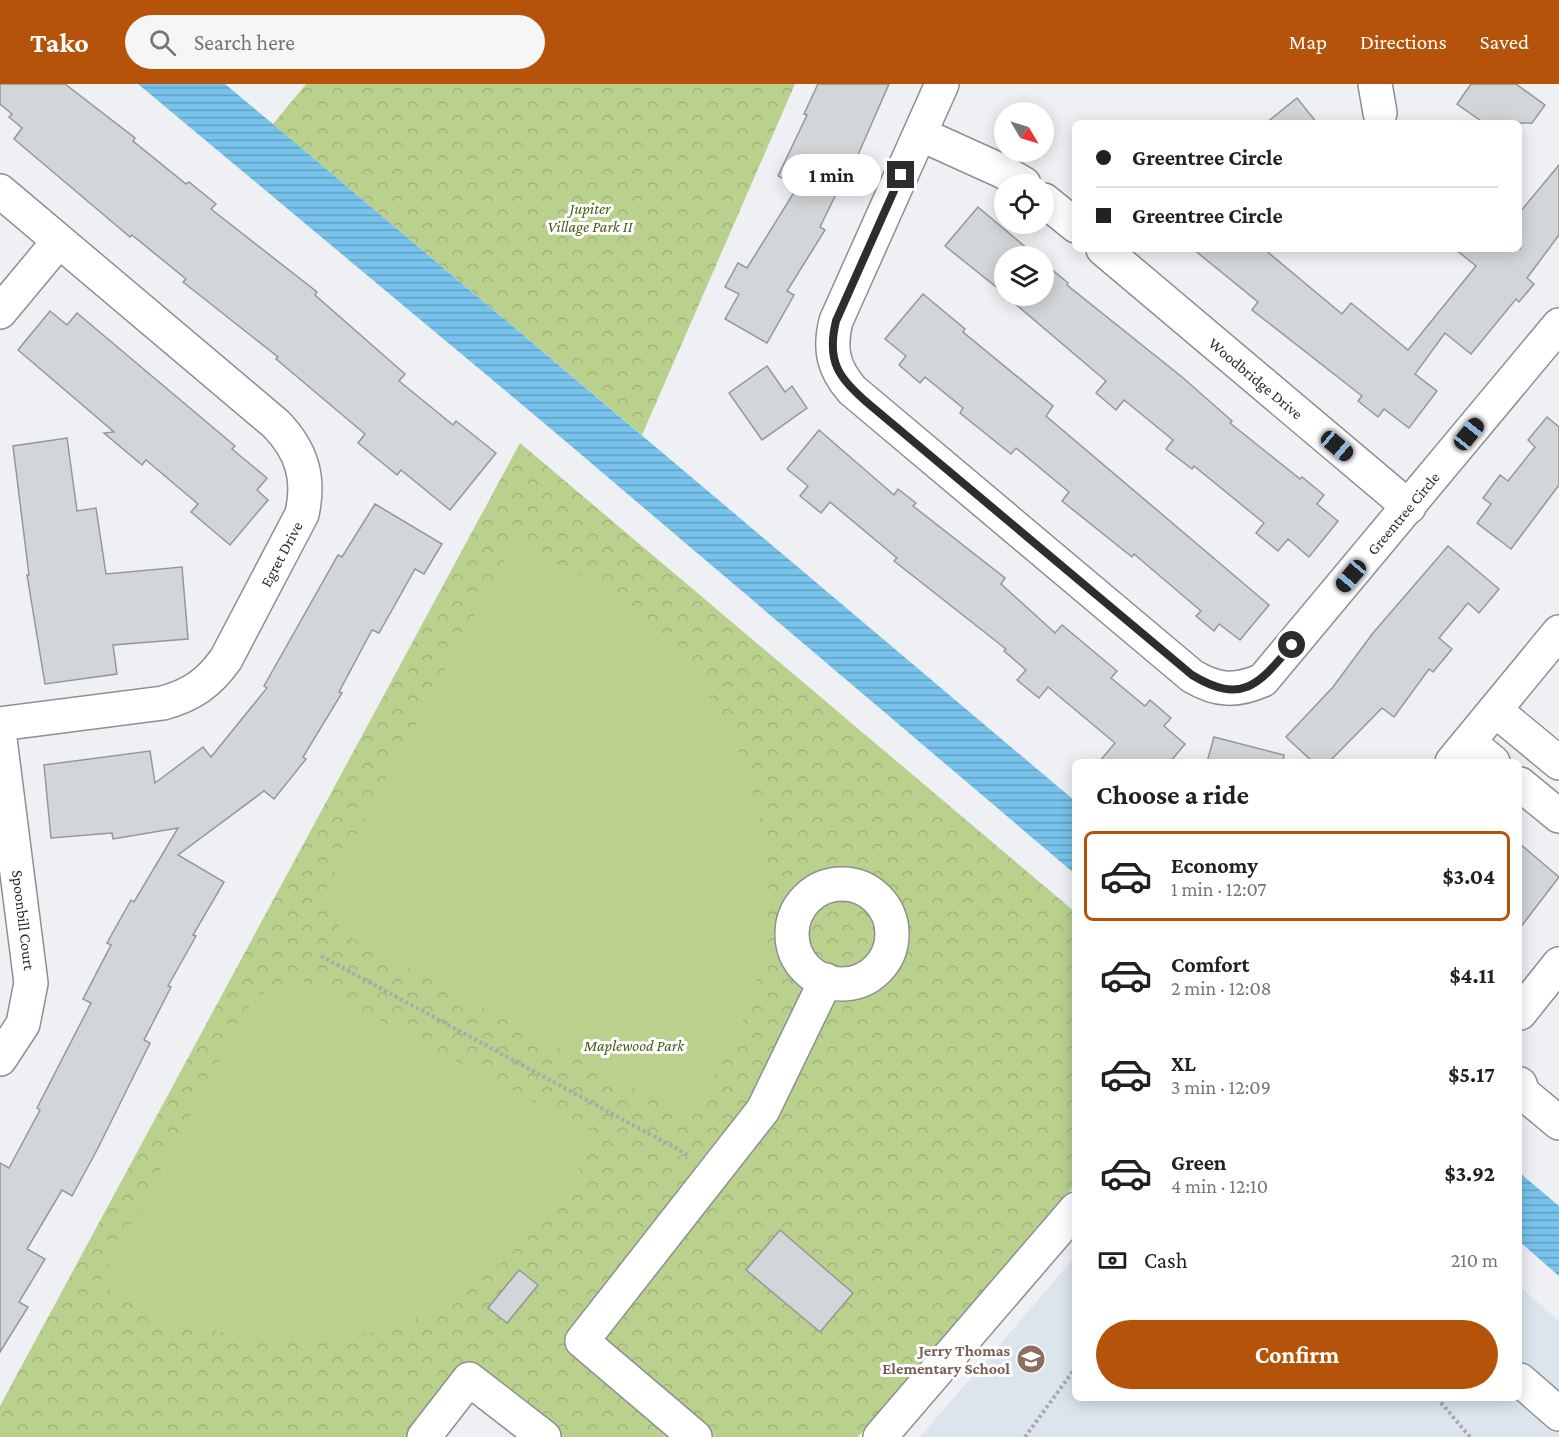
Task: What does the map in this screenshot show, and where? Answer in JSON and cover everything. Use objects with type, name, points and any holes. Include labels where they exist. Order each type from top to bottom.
[{"type":"street","name":"Greentree Circle","points":[[942,84],[836,321],[832,348],[840,376],[861,398],[1192,675],[1208,685],[1227,690],[1245,687],[1263,680],[1559,325]]},
{"type":"street","points":[[920,134],[1007,174]]},
{"type":"street","name":"Egret Drive","points":[[0,191],[276,424],[290,439],[300,456],[305,475],[306,495],[302,514],[226,659],[200,688],[182,698],[163,703],[0,724]]},
{"type":"street","points":[[1054,208],[1072,223]]},
{"type":"street","points":[[0,312],[59,241]]},
{"type":"street","name":"Woodbridge Drive","points":[[1107,252],[1409,507]]},
{"type":"street","points":[[1471,755],[1495,710],[1559,632]]},
{"type":"street","points":[[1495,710],[1559,764]]},
{"type":"street","name":"Spoonbill Court","points":[[0,739],[31,983],[23,1024],[0,1059]]},
{"type":"street","points":[[1522,786],[1559,816]]},
{"type":"street","points":[[1522,1010],[1559,964]]},
{"type":"street","points":[[695,1437],[582,1341],[763,1110],[826,980]]},
{"type":"street","points":[[1522,1090],[1559,1123]]},
{"type":"street","points":[[880,1437],[1072,1214]]},
{"type":"street","points":[[424,1437],[470,1379],[544,1437]]},
{"type":"street","points":[[1522,1382],[1559,1414]]},
{"type":"path","points":[[321,956],[716,1170]]},
{"type":"path","points":[[1025,1437],[1072,1372]]},
{"type":"path","points":[[1440,1401],[1470,1437]]},
{"type":"shaded area","name":"Jerry Thomas Elementary School","points":[[1072,1260],[1072,1401],[1522,1401],[1522,1289],[1559,1321],[1559,1437],[920,1437]]},
{"type":"green space","name":"Jupiter Village Park II","points":[[306,84],[795,84],[642,435],[273,124]]},
{"type":"green space","name":"Maplewood Park","points":[[520,443],[1072,909],[1072,1188],[858,1437],[526,1437],[471,1395],[439,1437],[0,1437],[0,1406]]},
{"type":"green space","points":[[514,543],[609,592],[664,638],[700,682],[729,732],[751,785],[764,841],[768,898],[763,955],[747,1010],[735,1038],[689,1117],[340,932],[327,888]]},
{"type":"green space","points":[[305,981],[601,1137],[559,1198],[507,1259],[465,1291],[401,1327],[327,1340],[249,1338],[161,1320],[99,1284],[255,996]]},
{"type":"water","points":[[138,84],[225,84],[273,124],[1072,798],[1072,871],[544,423]]},
{"type":"water","points":[[1522,1175],[1559,1206],[1559,1276],[1522,1244]]},
{"type":"building","points":[[0,84],[65,84],[135,138],[133,141],[186,184],[189,182],[216,204],[211,209],[317,292],[315,295],[405,374],[399,381],[453,425],[456,421],[496,453],[450,510],[401,470],[397,475],[358,443],[365,434],[276,359],[278,357],[183,282],[186,279],[132,235],[130,237],[14,139],[22,128],[9,117],[12,114],[0,104]]},
{"type":"building","points":[[818,84],[889,84],[847,180],[844,178],[820,227],[825,230],[787,291],[794,295],[767,343],[725,319],[739,294],[725,287],[738,263],[747,268],[798,186],[778,176],[807,115],[804,114]]},
{"type":"building","points":[[1471,84],[1516,84],[1545,105],[1532,123],[1522,123],[1522,120],[1480,120],[1457,104]]},
{"type":"building","points":[[1297,98],[1315,120],[1270,120]]},
{"type":"building","points":[[1559,165],[1559,235],[1527,278],[1534,284],[1519,302],[1516,299],[1471,354],[1445,333],[1415,374],[1437,391],[1409,428],[1384,409],[1378,417],[1358,401],[1362,396],[1252,310],[1258,302],[1197,252],[1268,252],[1342,314],[1351,303],[1408,350],[1476,266],[1459,252],[1522,252],[1522,210]]},
{"type":"building","points":[[978,207],[994,221],[994,234],[1010,234],[1024,246],[994,246],[994,285],[945,246]]},
{"type":"building","points":[[1054,271],[1068,283],[1067,285],[1182,377],[1232,421],[1230,423],[1300,479],[1302,477],[1324,495],[1317,504],[1338,521],[1309,557],[1288,539],[1278,551],[1256,533],[1264,523],[1194,466],[1192,469],[1166,449],[1173,440],[1124,400],[1116,410],[1096,393],[1106,381],[1018,306],[1054,306]]},
{"type":"building","points":[[923,294],[965,329],[963,332],[1053,406],[1046,416],[1269,605],[1240,640],[1219,624],[1214,631],[1196,616],[1201,611],[1134,554],[1132,557],[1062,501],[1069,492],[1016,448],[1011,454],[960,413],[963,408],[925,377],[920,383],[899,365],[906,356],[885,339]]},
{"type":"building","points":[[50,311],[67,325],[77,313],[235,446],[232,449],[267,478],[257,490],[268,500],[230,545],[191,512],[198,504],[146,460],[142,465],[104,433],[114,432],[18,350]]},
{"type":"building","points":[[767,366],[785,392],[792,386],[807,408],[762,440],[729,393]]},
{"type":"building","points":[[1547,417],[1559,427],[1559,485],[1511,549],[1477,523],[1491,504],[1483,498],[1500,475],[1508,481],[1535,447],[1528,440]]},
{"type":"building","points":[[819,430],[894,495],[898,489],[916,503],[913,506],[1005,578],[1001,584],[1055,633],[1062,625],[1117,671],[1111,678],[1145,706],[1150,700],[1171,718],[1164,726],[1185,744],[1172,759],[1102,759],[1115,743],[1048,687],[1039,698],[1017,680],[1026,670],[1004,651],[1006,649],[894,561],[897,558],[830,502],[821,513],[800,496],[808,486],[787,469]]},
{"type":"building","points":[[67,438],[77,511],[96,508],[106,574],[182,567],[188,639],[113,645],[117,674],[45,684],[27,575],[29,575],[13,446]]},
{"type":"building","points":[[375,504],[442,544],[424,574],[415,569],[379,633],[372,630],[339,692],[342,693],[303,757],[306,759],[274,799],[264,791],[178,855],[224,882],[193,935],[196,936],[168,986],[171,987],[144,1040],[150,1043],[97,1150],[72,1196],[62,1190],[27,1249],[45,1259],[19,1302],[28,1307],[0,1352],[0,1163],[9,1168],[40,1110],[37,1108],[91,1003],[83,999],[111,945],[107,943],[131,900],[134,902],[178,828],[113,839],[112,833],[51,838],[44,765],[150,751],[155,783],[203,747],[211,757],[267,688],[264,686],[338,555],[342,557]]},
{"type":"building","points":[[1448,546],[1499,589],[1479,613],[1468,603],[1439,638],[1452,649],[1433,672],[1429,669],[1394,717],[1382,708],[1332,759],[1310,759],[1286,737],[1333,687],[1373,633]]},
{"type":"building","points":[[1214,737],[1284,755],[1283,759],[1208,759]]},
{"type":"building","points":[[1522,846],[1559,877],[1522,925]]},
{"type":"building","points":[[780,1230],[853,1293],[820,1332],[746,1270]]},
{"type":"building","points":[[519,1270],[538,1285],[507,1323],[488,1308]]},
{"type":"place","name":"Jerry Thomas Elementary School","points":[[1031,1359]]},
{"type":"route","points":[[901,175],[836,321],[832,339],[833,358],[840,376],[852,390],[1192,675],[1208,685],[1227,690],[1245,687],[1263,680],[1292,645]]}]
